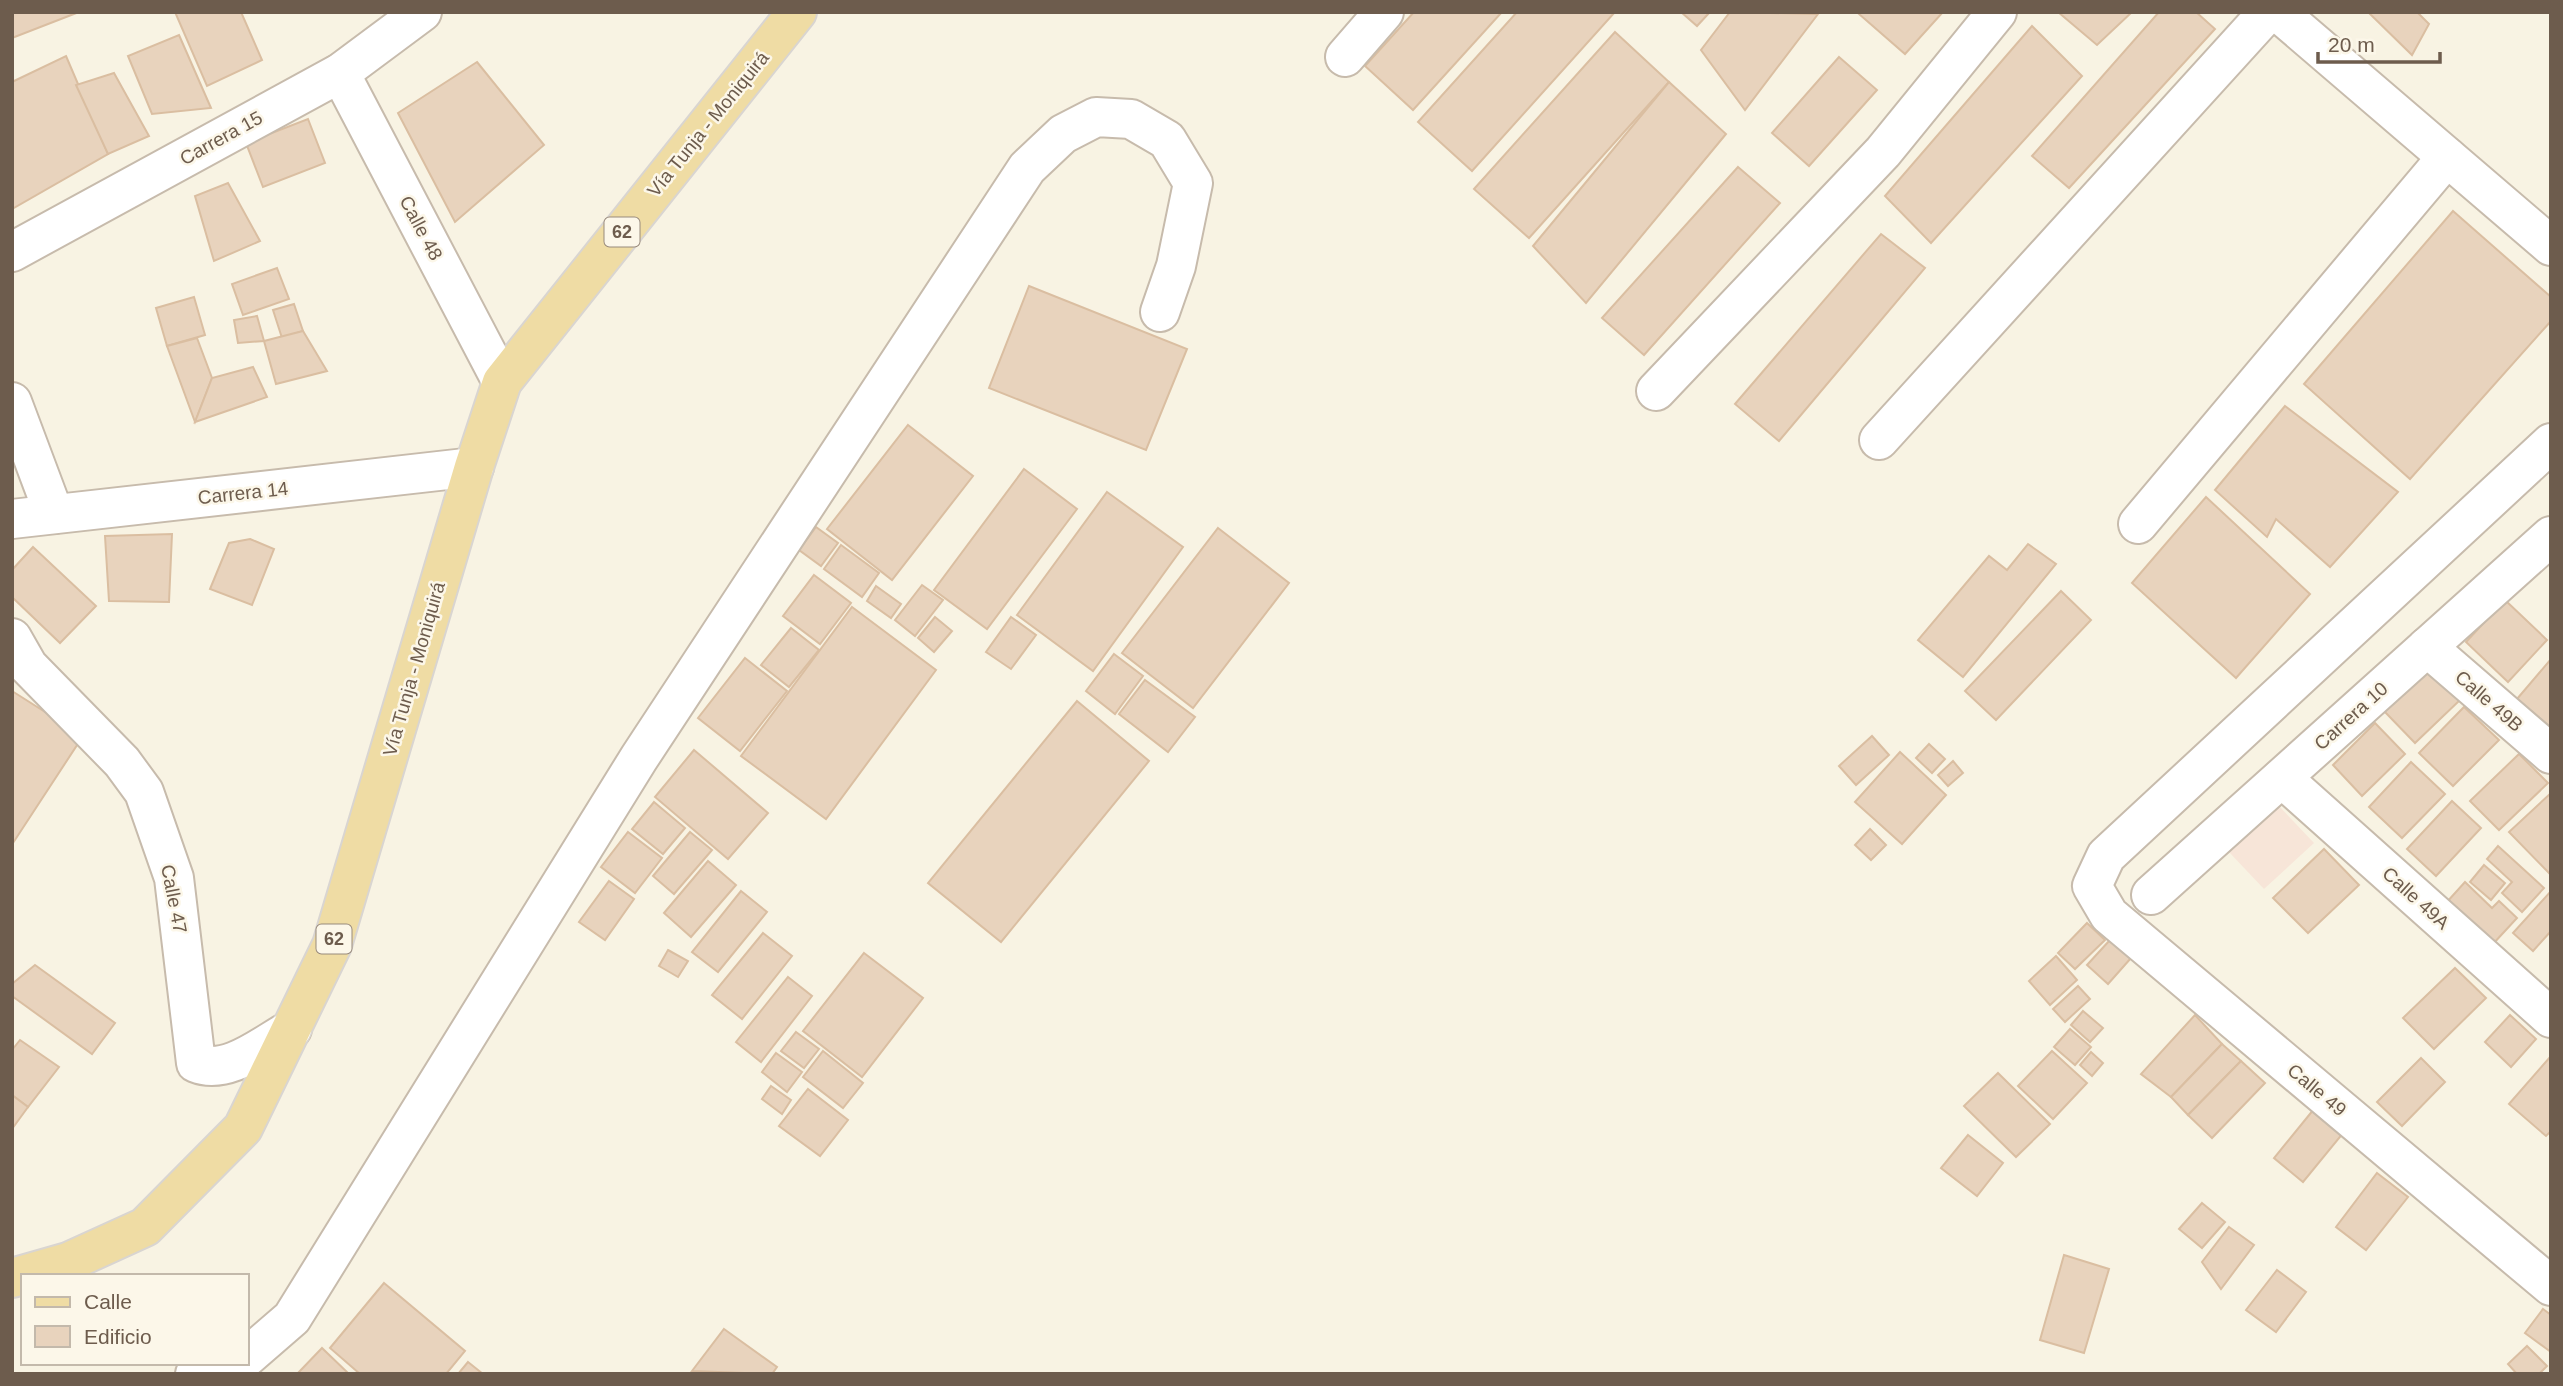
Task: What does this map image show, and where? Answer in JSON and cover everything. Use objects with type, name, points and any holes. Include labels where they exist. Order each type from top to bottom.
[{"type":"main road","name":"Vía Tunja - Moniquirá","points":[[26,1274],[68,1262],[145,1227],[243,1128],[332,945],[474,467],[502,382],[797,12]]},
{"type":"street","name":"Carrera 15","points":[[12,252],[340,74],[422,12]]},
{"type":"street","points":[[1345,57],[1384,12]]},
{"type":"street","points":[[1656,391],[1883,152],[1997,12]]},
{"type":"street","points":[[1880,440],[2268,12]]},
{"type":"street","points":[[2278,12],[2551,246]]},
{"type":"street","name":"Calle 48","points":[[340,74],[502,382]]},
{"type":"street","points":[[248,1356],[292,1318],[639,758],[1027,168],[1063,134],[1096,117],[1131,119],[1167,140],[1193,183],[1176,266],[1160,312]]},
{"type":"street","points":[[2138,524],[2447,157]]},
{"type":"street","points":[[12,402],[54,514]]},
{"type":"street","name":"Calle 49","points":[[2551,443],[2106,856],[2092,886],[2109,915],[2551,1286]]},
{"type":"street","name":"Carrera 14","points":[[12,519],[474,467]]},
{"type":"street","name":"Carrera 10","points":[[2151,895],[2551,536]]},
{"type":"street","name":"Calle 47","points":[[12,638],[28,666],[122,762],[144,792],[174,878],[196,1063],[211,1069],[234,1061],[292,1029]]},
{"type":"street","name":"Calle 49B","points":[[2427,647],[2551,754]]},
{"type":"street","name":"Calle 49A","points":[[2282,778],[2551,1018]]},
{"type":"street","points":[[195,1374],[225,1365]]},
{"type":"shaded area","points":[[2278,805],[2314,843],[2264,889],[2228,851]]},
{"type":"building","points":[[12,12],[79,12],[12,38]]},
{"type":"building","points":[[175,12],[241,12],[262,60],[207,86]]},
{"type":"building","points":[[1414,12],[1502,12],[1413,110],[1365,66]]},
{"type":"building","points":[[1517,12],[1615,12],[1472,171],[1418,122]]},
{"type":"building","points":[[1681,12],[1710,12],[1697,26]]},
{"type":"building","points":[[1730,12],[1818,14],[1745,110],[1701,50]]},
{"type":"building","points":[[1943,12],[1905,54],[1859,14]]},
{"type":"building","points":[[2058,12],[2132,12],[2097,45]]},
{"type":"building","points":[[2159,12],[2196,12],[2215,29],[2069,188],[2032,156]]},
{"type":"building","points":[[2368,12],[2417,12],[2429,24],[2412,55]]},
{"type":"building","points":[[2032,26],[2082,76],[1931,243],[1885,196]]},
{"type":"building","points":[[1615,32],[1669,82],[1529,238],[1474,189]]},
{"type":"building","points":[[179,35],[211,108],[152,114],[128,56]]},
{"type":"building","points":[[66,56],[108,154],[12,209],[12,82]]},
{"type":"building","points":[[1839,57],[1877,90],[1809,166],[1772,133]]},
{"type":"building","points":[[477,62],[544,145],[455,222],[398,113]]},
{"type":"building","points":[[114,73],[149,136],[108,154],[76,85]]},
{"type":"building","points":[[1669,82],[1726,134],[1586,303],[1533,246]]},
{"type":"building","points":[[308,119],[325,163],[263,187],[246,143]]},
{"type":"building","points":[[1738,167],[1780,203],[1644,355],[1602,318]]},
{"type":"building","points":[[228,183],[260,241],[214,261],[195,196]]},
{"type":"building","points":[[2453,211],[2551,297],[2551,321],[2410,479],[2304,384]]},
{"type":"building","points":[[1881,234],[1925,268],[1779,441],[1735,404]]},
{"type":"building","points":[[277,268],[289,299],[243,315],[232,284]]},
{"type":"building","points":[[1029,286],[1187,349],[1146,450],[989,388]]},
{"type":"building","points":[[194,297],[205,335],[167,346],[156,308]]},
{"type":"building","points":[[294,304],[303,331],[282,338],[273,310]]},
{"type":"building","points":[[257,316],[264,341],[238,343],[234,320]]},
{"type":"building","points":[[303,331],[327,371],[276,384],[264,341]]},
{"type":"building","points":[[197,338],[212,378],[195,422],[167,346]]},
{"type":"building","points":[[253,367],[267,397],[195,422],[212,378]]},
{"type":"building","points":[[2285,406],[2398,492],[2330,567],[2276,519],[2267,537],[2215,490]]},
{"type":"building","points":[[908,425],[973,476],[892,580],[827,529]]},
{"type":"building","points":[[1024,469],[1077,509],[987,629],[934,590]]},
{"type":"building","points":[[1107,492],[1183,547],[1093,671],[1017,615]]},
{"type":"building","points":[[2206,497],[2310,594],[2236,678],[2132,583]]},
{"type":"building","points":[[816,527],[838,543],[821,566],[799,550]]},
{"type":"building","points":[[1218,528],[1289,583],[1193,708],[1122,653]]},
{"type":"building","points":[[172,534],[169,602],[109,601],[105,536]]},
{"type":"building","points":[[250,539],[274,549],[252,605],[210,589],[229,543]]},
{"type":"building","points":[[2028,544],[2056,564],[1963,677],[1918,640],[1989,556],[2007,570]]},
{"type":"building","points":[[841,545],[879,573],[862,597],[824,569]]},
{"type":"building","points":[[33,547],[96,606],[60,643],[12,597],[12,570]]},
{"type":"building","points":[[814,575],[851,603],[820,644],[783,616]]},
{"type":"building","points":[[922,585],[943,600],[915,636],[895,620]]},
{"type":"building","points":[[876,586],[901,604],[891,618],[867,601]]},
{"type":"building","points":[[2061,591],[2091,620],[1996,720],[1965,691]]},
{"type":"building","points":[[2505,600],[2547,640],[2508,682],[2466,642]]},
{"type":"building","points":[[852,607],[936,670],[826,819],[741,756]]},
{"type":"building","points":[[935,617],[952,631],[934,652],[918,638]]},
{"type":"building","points":[[1011,617],[1036,635],[1011,669],[986,652]]},
{"type":"building","points":[[791,628],[819,650],[789,687],[761,665]]},
{"type":"building","points":[[1114,654],[1143,676],[1115,714],[1086,691]]},
{"type":"building","points":[[745,658],[787,691],[740,751],[698,718]]},
{"type":"building","points":[[2551,659],[2551,728],[2517,699]]},
{"type":"building","points":[[2429,668],[2460,700],[2415,743],[2384,711]]},
{"type":"building","points":[[1145,680],[1195,717],[1168,752],[1119,714]]},
{"type":"building","points":[[12,691],[83,736],[13,843],[12,842]]},
{"type":"building","points":[[1077,701],[1149,761],[1001,942],[928,883]]},
{"type":"building","points":[[2464,707],[2499,740],[2453,786],[2419,753]]},
{"type":"building","points":[[2375,723],[2405,754],[2362,796],[2333,765]]},
{"type":"building","points":[[1872,736],[1889,755],[1856,785],[1839,766]]},
{"type":"building","points":[[1929,744],[1945,759],[1932,773],[1916,758]]},
{"type":"building","points":[[694,750],[768,813],[728,859],[655,797]]},
{"type":"building","points":[[1900,752],[1946,795],[1902,844],[1855,802]]},
{"type":"building","points":[[2519,754],[2548,783],[2499,830],[2470,801]]},
{"type":"building","points":[[1953,761],[1963,773],[1948,786],[1938,775]]},
{"type":"building","points":[[2411,762],[2445,794],[2402,838],[2369,807]]},
{"type":"building","points":[[2551,793],[2551,871],[2549,873],[2509,832]]},
{"type":"building","points":[[2452,801],[2481,828],[2436,876],[2407,849]]},
{"type":"building","points":[[654,802],[685,828],[663,854],[632,829]]},
{"type":"building","points":[[1870,829],[1886,845],[1871,860],[1855,845]]},
{"type":"building","points":[[628,832],[662,858],[635,893],[601,867]]},
{"type":"building","points":[[690,832],[712,850],[674,894],[653,876]]},
{"type":"building","points":[[2498,846],[2544,888],[2522,912],[2502,893],[2512,882],[2487,859]]},
{"type":"building","points":[[2324,849],[2359,885],[2308,933],[2273,898]]},
{"type":"building","points":[[708,861],[736,885],[691,937],[664,913]]},
{"type":"building","points":[[2484,865],[2505,883],[2491,900],[2470,882]]},
{"type":"building","points":[[609,881],[634,899],[605,940],[579,922]]},
{"type":"building","points":[[2465,882],[2492,908],[2499,901],[2517,918],[2492,945],[2446,903]]},
{"type":"building","points":[[741,891],[767,912],[718,972],[692,952]]},
{"type":"building","points":[[2551,891],[2551,931],[2533,951],[2513,933]]},
{"type":"building","points":[[2087,923],[2105,940],[2075,969],[2058,953]]},
{"type":"building","points":[[763,933],[792,956],[742,1019],[712,995]]},
{"type":"building","points":[[2110,940],[2131,958],[2108,984],[2087,965]]},
{"type":"building","points":[[668,950],[688,961],[678,977],[659,966]]},
{"type":"building","points":[[864,953],[923,998],[862,1077],[803,1031]]},
{"type":"building","points":[[2056,956],[2077,980],[2050,1005],[2029,981]]},
{"type":"building","points":[[35,965],[115,1023],[92,1054],[12,996],[12,984]]},
{"type":"building","points":[[2455,968],[2486,998],[2434,1049],[2403,1018]]},
{"type":"building","points":[[788,977],[812,996],[761,1062],[736,1042]]},
{"type":"building","points":[[2078,986],[2090,999],[2065,1022],[2053,1009]]},
{"type":"building","points":[[2083,1011],[2103,1028],[2090,1042],[2071,1025]]},
{"type":"building","points":[[2195,1015],[2222,1044],[2171,1097],[2141,1074]]},
{"type":"building","points":[[2510,1015],[2536,1039],[2511,1067],[2485,1042]]},
{"type":"building","points":[[2070,1029],[2091,1047],[2075,1065],[2054,1047]]},
{"type":"building","points":[[796,1032],[819,1049],[804,1068],[781,1051]]},
{"type":"building","points":[[20,1040],[59,1067],[28,1107],[12,1095],[12,1050]]},
{"type":"building","points":[[2222,1044],[2241,1061],[2188,1115],[2171,1097]]},
{"type":"building","points":[[823,1051],[863,1083],[843,1108],[803,1077]]},
{"type":"building","points":[[2052,1051],[2087,1083],[2053,1119],[2018,1086]]},
{"type":"building","points":[[2091,1052],[2103,1063],[2092,1076],[2080,1065]]},
{"type":"building","points":[[776,1053],[802,1072],[787,1092],[762,1072]]},
{"type":"building","points":[[2551,1056],[2551,1131],[2546,1136],[2509,1104]]},
{"type":"building","points":[[2421,1058],[2445,1082],[2402,1126],[2377,1102]]},
{"type":"building","points":[[2241,1061],[2265,1083],[2212,1138],[2188,1115]]},
{"type":"building","points":[[1998,1073],[2050,1124],[2016,1157],[1964,1106]]},
{"type":"building","points":[[771,1086],[791,1100],[782,1114],[762,1099]]},
{"type":"building","points":[[808,1089],[848,1120],[820,1156],[779,1126]]},
{"type":"building","points":[[12,1095],[28,1107],[12,1129]]},
{"type":"building","points":[[2314,1109],[2344,1132],[2303,1182],[2274,1158]]},
{"type":"building","points":[[1968,1135],[2003,1163],[1977,1196],[1941,1168]]},
{"type":"building","points":[[2377,1173],[2408,1197],[2366,1250],[2336,1227]]},
{"type":"building","points":[[2202,1203],[2225,1222],[2202,1248],[2179,1229]]},
{"type":"building","points":[[2229,1227],[2254,1245],[2221,1289],[2202,1262]]},
{"type":"building","points":[[2064,1255],[2109,1269],[2084,1353],[2040,1340]]},
{"type":"building","points":[[2277,1270],[2306,1292],[2276,1332],[2246,1310]]},
{"type":"building","points":[[384,1283],[465,1351],[446,1374],[360,1374],[330,1348]]},
{"type":"building","points":[[2543,1309],[2551,1315],[2551,1352],[2525,1333]]},
{"type":"building","points":[[724,1329],[777,1367],[772,1374],[692,1371]]},
{"type":"building","points":[[2527,1346],[2547,1366],[2539,1374],[2517,1374],[2508,1364]]},
{"type":"building","points":[[322,1348],[349,1374],[297,1374]]},
{"type":"building","points":[[468,1362],[483,1374],[458,1374]]}]
